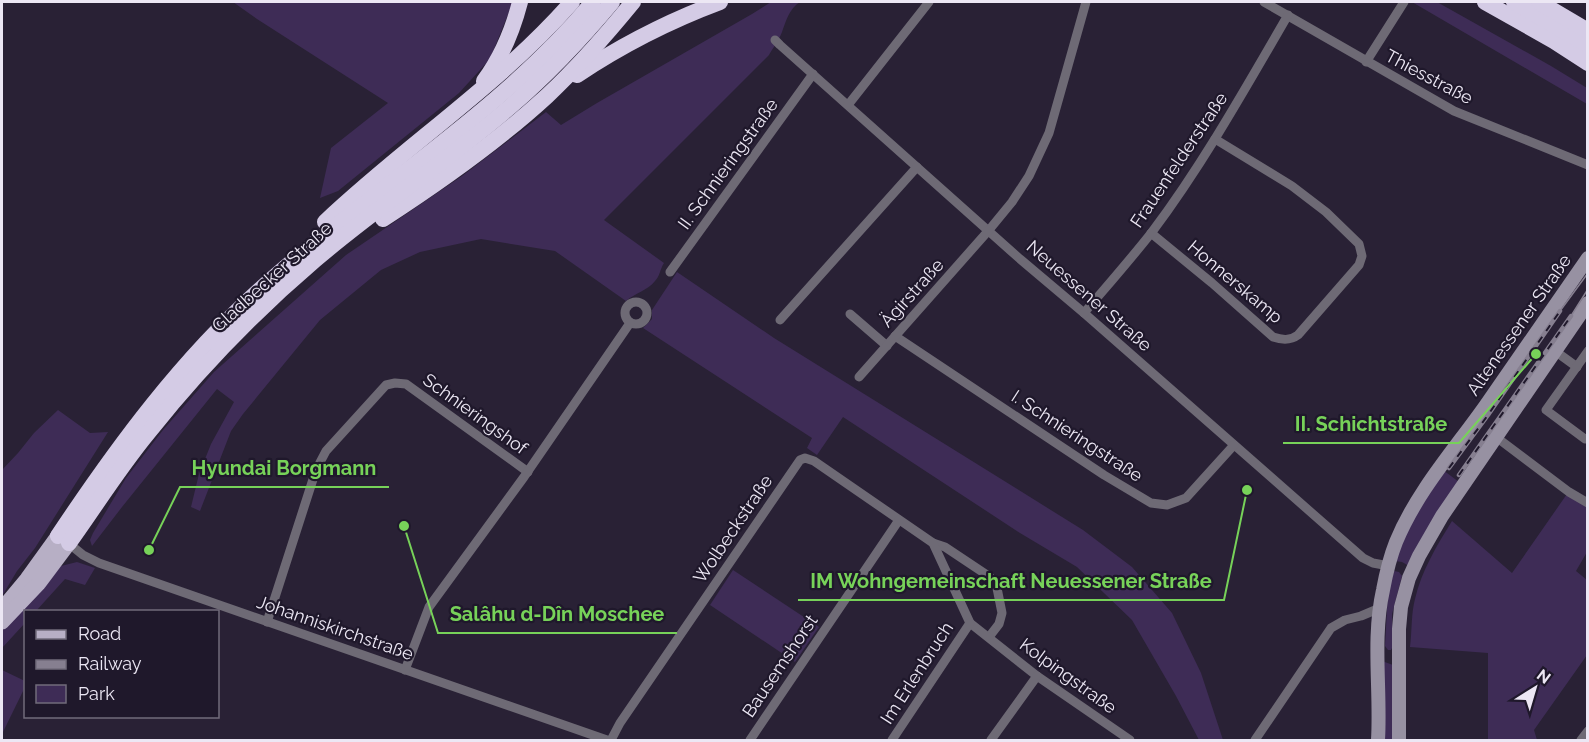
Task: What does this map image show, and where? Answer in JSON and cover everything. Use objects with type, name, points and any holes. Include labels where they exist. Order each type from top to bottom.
[{"type":"highway","points":[[443,122],[485,79],[506,43],[520,2]]},
{"type":"highway","points":[[262,288],[300,245],[331,215],[519,56],[572,2]]},
{"type":"highway","name":"Gladbecker Straße","points":[[63,539],[102,471],[161,394],[228,320],[262,288],[348,216],[499,96],[557,41],[592,2]]},
{"type":"highway","name":"Gladbecker Straße","points":[[63,539],[185,388],[238,332],[315,260],[510,107],[569,51],[612,2]]},
{"type":"highway","points":[[547,96],[633,2]]},
{"type":"highway","points":[[315,260],[362,232],[441,179],[547,96],[616,51],[658,27],[720,2]]},
{"type":"highway","points":[[1485,2],[1554,41],[1587,63]]},
{"type":"highway","points":[[1514,2],[1587,45]]},
{"type":"highway","points":[[1539,2],[1587,32]]},
{"type":"main road","name":"Altenessener Straße","points":[[1378,741],[1380,608],[1389,566],[1403,528],[1431,480],[1587,258]]},
{"type":"main road","points":[[1399,741],[1398,656],[1401,607],[1409,578],[1442,516],[1587,303]]},
{"type":"main road","name":"Gladbecker Straße","points":[[2,609],[63,539]]},
{"type":"main road","name":"Gladbecker Straße","points":[[2,622],[39,583],[63,539]]},
{"type":"main road","points":[[1389,566],[1400,567],[1409,578]]},
{"type":"main road","points":[[1378,648],[1388,654],[1398,656]]},
{"type":"street","points":[[848,105],[929,2]]},
{"type":"street","name":"Ägirstraße","points":[[859,377],[989,230],[1012,202],[1029,176],[1049,133],[1086,2]]},
{"type":"street","name":"Thiesstraße","points":[[1264,2],[1454,111],[1587,165]]},
{"type":"street","points":[[1366,62],[1404,2]]},
{"type":"street","name":"Frauenfelderstraße","points":[[1084,313],[1151,233],[1215,139],[1288,15]]},
{"type":"street","name":"Neuessener Straße","points":[[775,40],[1020,259],[1363,558],[1373,563],[1389,566]]},
{"type":"street","name":"II. Schnieringstraße","points":[[670,272],[813,74]]},
{"type":"street","name":"Honnerskamp","points":[[1151,233],[1273,337],[1281,340],[1298,335],[1359,265],[1362,256],[1359,244],[1326,212],[1292,186],[1215,139]]},
{"type":"street","points":[[780,320],[917,167]]},
{"type":"street","points":[[850,314],[887,346]]},
{"type":"street","points":[[405,670],[429,607],[528,472],[630,323]]},
{"type":"street","name":"I. Schnieringstraße","points":[[895,336],[1151,503],[1167,505],[1186,498],[1234,445]]},
{"type":"street","points":[[1555,351],[1577,367]]},
{"type":"street","points":[[1587,351],[1546,410],[1585,439],[1587,438]]},
{"type":"street","name":"Schnieringshof","points":[[267,622],[320,461],[326,451],[386,385],[406,384],[528,472]]},
{"type":"street","points":[[1496,437],[1587,503]]},
{"type":"street","name":"Wolbeckstraße","points":[[609,741],[800,460],[805,458],[814,461],[899,520]]},
{"type":"street","points":[[899,520],[990,577],[997,588],[1002,613],[999,624],[988,637]]},
{"type":"street","name":"Bausemshorst","points":[[750,741],[899,520]]},
{"type":"street","name":"Johanniskirchstraße","points":[[63,539],[83,555],[99,563],[609,741]]},
{"type":"street","name":"Kolpingstraße","points":[[933,543],[970,623],[1038,676],[1130,741]]},
{"type":"street","points":[[1255,741],[1331,628],[1344,620],[1380,608]]},
{"type":"street","name":"Im Erlenbruch","points":[[892,741],[970,623]]},
{"type":"street","points":[[991,741],[1038,676]]},
{"type":"street","points":[[1581,741],[1587,731]]},
{"type":"green space","points":[[233,2],[513,2],[490,59],[459,93],[338,191],[320,198],[331,148],[388,103]]},
{"type":"green space","points":[[771,2],[800,2],[791,12],[769,55],[604,220],[664,263],[657,279],[648,287],[626,301],[555,251],[481,239],[420,252],[381,270],[320,320],[243,414],[231,431],[200,511],[191,507],[199,474],[211,444],[234,402],[217,389],[92,546],[90,540],[93,533],[126,478],[163,430],[214,372],[346,255],[462,176],[546,112],[561,125]]},
{"type":"green space","points":[[1412,2],[1437,2],[1551,66],[1587,88],[1587,104]]},
{"type":"green space","points":[[677,272],[774,338],[1083,530],[1132,567],[1172,613],[1201,673],[1223,740],[1199,740],[1132,620],[1077,567],[1020,533],[843,417],[817,455],[807,448],[812,438],[643,328],[652,319],[652,310]]},
{"type":"green space","points":[[58,410],[90,433],[108,432],[2,596],[2,470],[34,433]]},
{"type":"green space","points":[[1443,470],[1459,482],[1409,566],[1395,561],[1402,541],[1424,498]]},
{"type":"green space","points":[[1567,494],[1587,507],[1587,552],[1576,571],[1587,580],[1587,655],[1534,730],[1537,740],[1488,740],[1488,653],[1410,647],[1413,611],[1421,579],[1452,521],[1512,573]]},
{"type":"green space","points":[[77,562],[95,568],[85,585],[65,579],[37,610],[24,610],[24,624],[2,648],[2,629],[61,566]]},
{"type":"green space","points":[[733,570],[819,627],[795,662],[710,605]]},
{"type":"green space","points":[[1394,571],[1399,572],[1402,576],[1392,614],[1393,646],[1391,650],[1388,650],[1385,646],[1388,591]]},
{"type":"green space","points":[[1382,661],[1393,665],[1394,740],[1383,740]]},
{"type":"green space","points":[[2,670],[24,681],[24,689],[2,734]]},
{"type":"tram line","points":[[1560,311],[1588,273]]},
{"type":"tram line","points":[[1571,316],[1588,289]]},
{"type":"railway","points":[[1449,468],[1560,311]]},
{"type":"railway","points":[[1459,475],[1571,316]]},
{"type":"place","name":"II. Schichtstraße","points":[[1536,354]]},
{"type":"place","name":"IM Wohngemeinschaft Neuessener Straße","points":[[1247,490]]},
{"type":"place","name":"Salâhu d-Dîn Moschee","points":[[404,526]]},
{"type":"place","name":"Hyundai Borgmann","points":[[149,550]]}]
